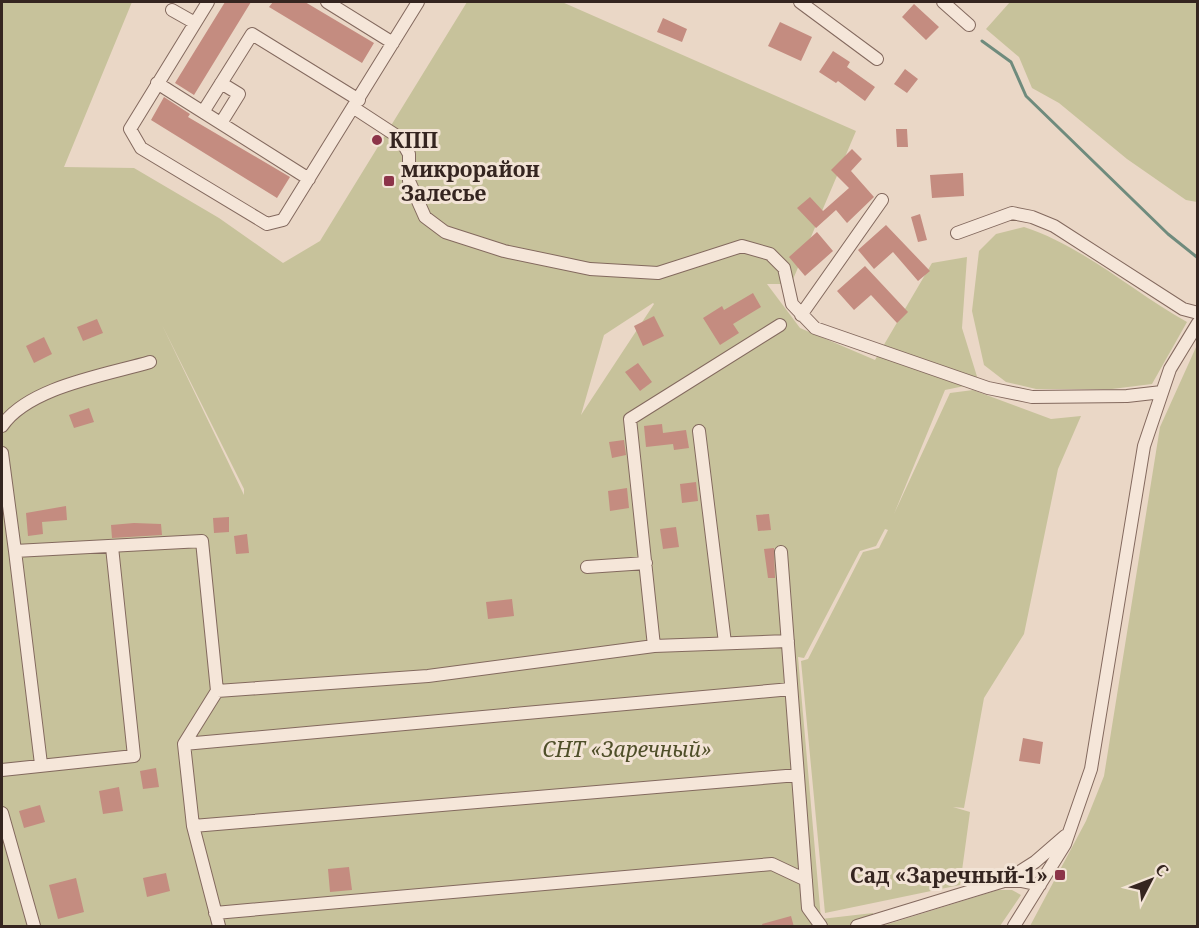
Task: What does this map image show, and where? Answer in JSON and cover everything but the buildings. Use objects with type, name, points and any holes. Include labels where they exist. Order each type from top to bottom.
[{"type":"street","points":[[208,2],[130,129],[141,148],[267,224],[283,220],[418,2]]},
{"type":"street","points":[[327,2],[393,43]]},
{"type":"street","points":[[800,2],[877,59]]},
{"type":"street","points":[[943,2],[969,25]]},
{"type":"street","points":[[172,10],[195,23]]},
{"type":"street","points":[[203,111],[252,33],[356,104],[400,138],[409,154],[409,181],[425,217],[445,232],[504,251],[590,269],[658,273],[742,246],[770,254],[784,268],[792,304],[815,328],[999,390],[1032,397],[1127,396],[1162,392]]},
{"type":"street","points":[[158,83],[309,179]]},
{"type":"street","points":[[221,83],[239,94],[221,123]]},
{"type":"street","points":[[801,315],[882,200]]},
{"type":"street","points":[[957,233],[1012,213],[1032,217],[1054,226],[1183,309],[1197,313]]},
{"type":"street","points":[[1014,927],[1071,831],[1091,769],[1144,446],[1170,369],[1197,323]]},
{"type":"street","points":[[654,646],[630,419],[780,326]]},
{"type":"street","points":[[2,426],[9,415],[43,394],[150,362]]},
{"type":"street","points":[[699,431],[725,643]]},
{"type":"street","points":[[2,453],[41,764]]},
{"type":"street","points":[[15,551],[202,541],[217,691],[184,744],[193,826],[219,927]]},
{"type":"street","points":[[2,770],[41,764],[134,756],[112,547]]},
{"type":"street","points":[[781,552],[808,908],[821,927]]},
{"type":"street","points":[[587,567],[646,563]]},
{"type":"street","points":[[217,691],[428,676],[654,646],[788,640]]},
{"type":"street","points":[[184,744],[791,689]]},
{"type":"street","points":[[193,826],[798,775]]},
{"type":"street","points":[[2,813],[34,927]]},
{"type":"street","points":[[861,926],[1004,881],[1035,862],[1071,831]]},
{"type":"street","points":[[215,913],[772,864],[806,880]]},
{"type":"street","points":[[1004,881],[1021,881],[1040,885]]},
{"type":"green space","name":"СНТ «Заречный»","points":[[2,2],[132,2],[64,167],[134,168],[219,218],[283,263],[320,241],[467,2],[562,2],[856,131],[791,284],[767,284],[800,328],[875,360],[932,263],[967,257],[962,328],[979,383],[945,390],[894,514],[950,393],[973,390],[1051,419],[1081,416],[1058,469],[1024,634],[984,698],[964,808],[953,807],[970,812],[960,885],[825,913],[801,661],[808,659],[863,552],[879,548],[888,530],[885,529],[876,546],[860,551],[804,658],[798,657],[821,919],[873,913],[873,926],[2,926]],"holes":[[[654,304],[581,415],[604,335]],[[162,325],[244,489],[244,495]]]},
{"type":"green space","points":[[1010,2],[1197,2],[1197,202],[1186,200],[1127,159],[1059,103],[1032,88],[1019,57],[986,29]]},
{"type":"green space","points":[[1024,227],[1046,235],[1087,257],[1187,322],[1152,384],[1112,389],[1036,389],[1006,382],[984,365],[972,311],[979,251],[996,234]]},
{"type":"green space","points":[[1197,345],[1197,926],[1030,926],[1086,821],[1104,776],[1160,427]]},
{"type":"green space","points":[[998,890],[1012,890],[1021,895],[1000,926],[882,926]]},
{"type":"waterway","points":[[982,41],[1011,62],[1026,96],[1168,234],[1198,258]]},
{"type":"place","name":"КПП","points":[[377,140]]},
{"type":"place","name":"микрорайон Залесье","points":[[389,181]]},
{"type":"place","name":"Сад «Заречный-1»","points":[[1060,875]]}]
